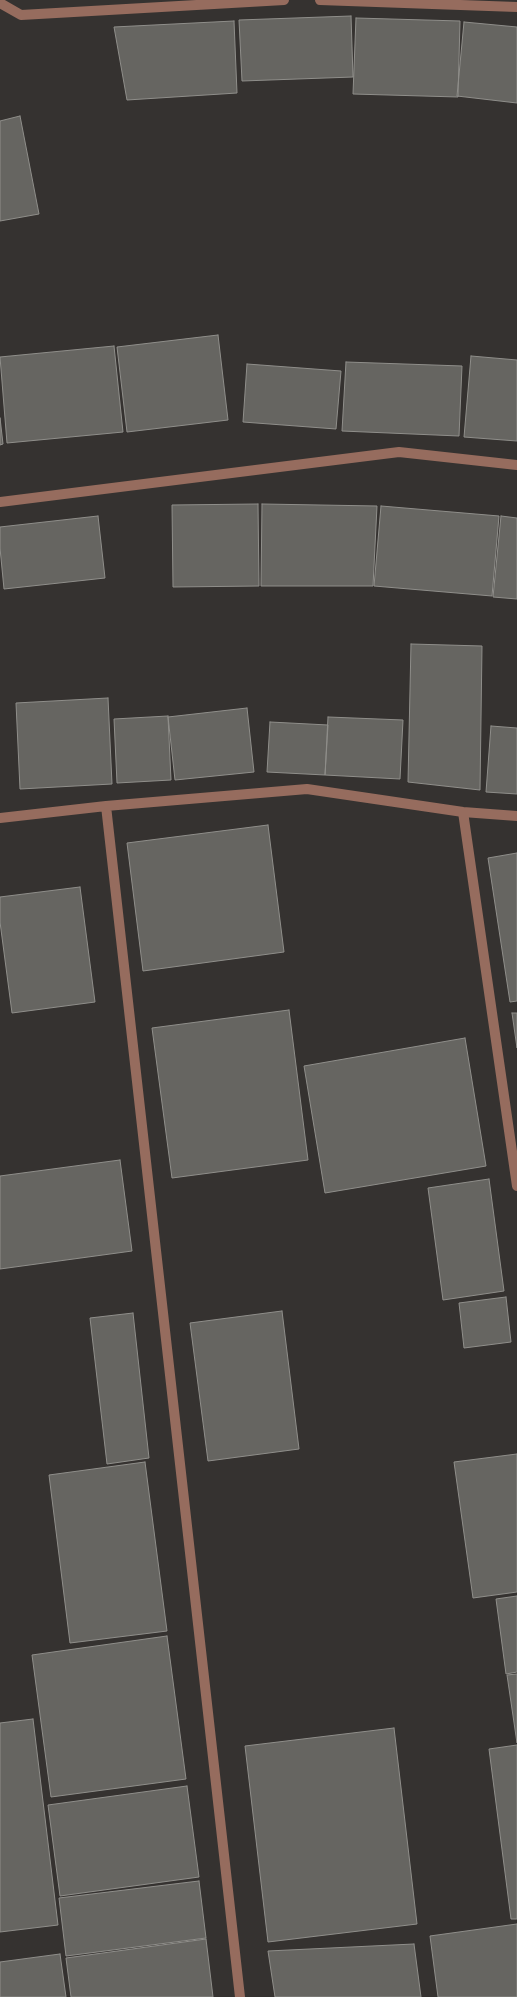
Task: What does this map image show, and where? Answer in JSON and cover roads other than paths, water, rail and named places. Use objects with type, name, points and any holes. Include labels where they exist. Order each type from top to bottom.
[{"type":"street","points":[[0,2],[21,15],[284,0]]},
{"type":"street","points":[[320,0],[517,7]]},
{"type":"street","points":[[0,502],[399,452],[517,465]]},
{"type":"street","points":[[0,818],[106,806],[307,789],[463,812],[517,816]]},
{"type":"street","points":[[106,806],[240,1997]]},
{"type":"street","points":[[463,812],[517,1186]]}]
